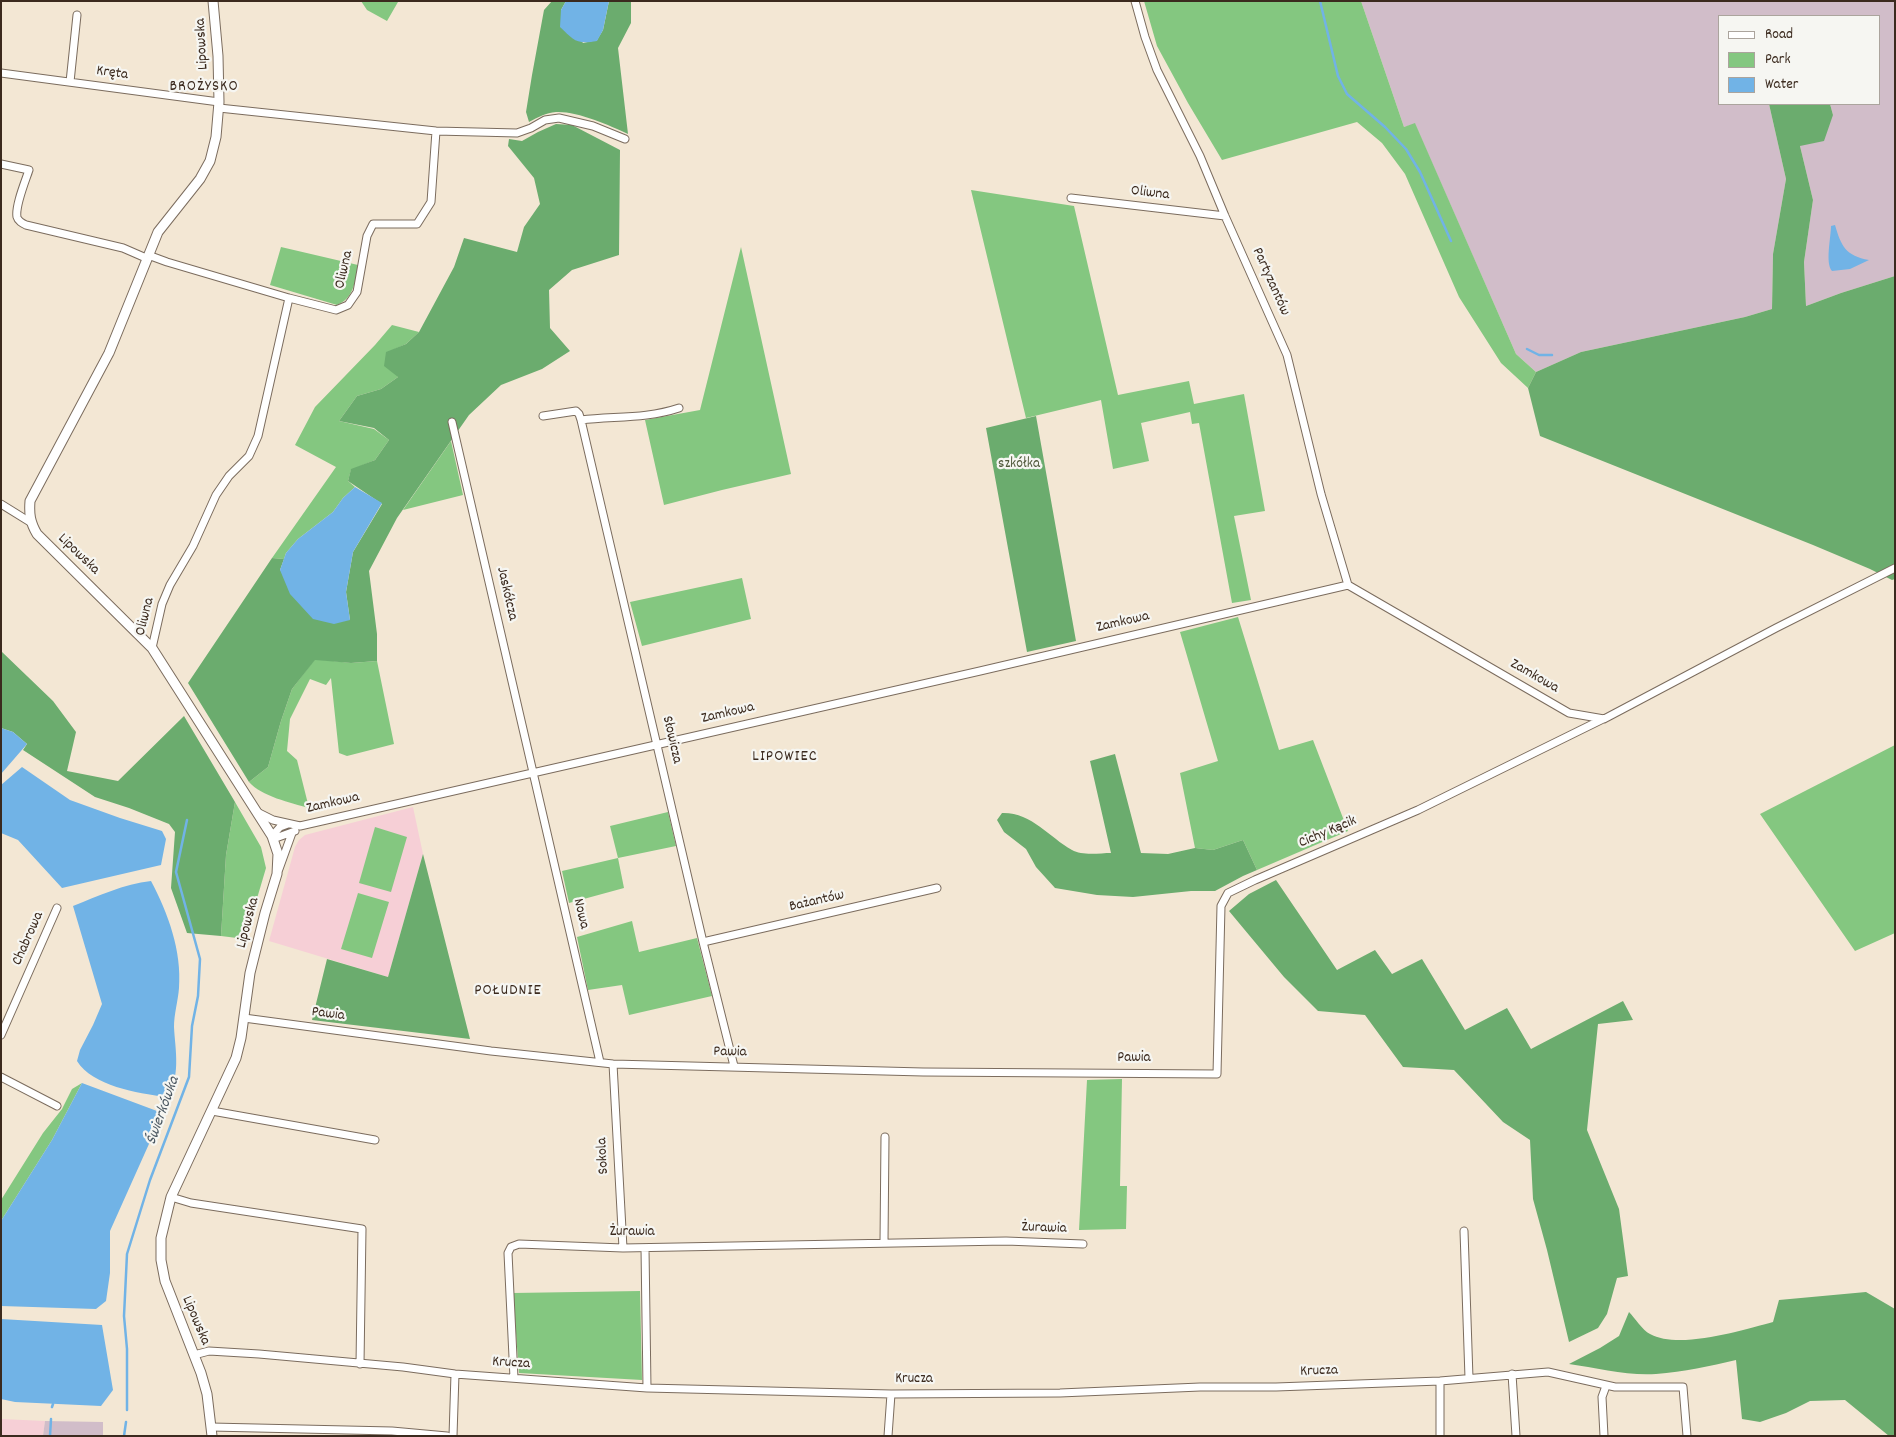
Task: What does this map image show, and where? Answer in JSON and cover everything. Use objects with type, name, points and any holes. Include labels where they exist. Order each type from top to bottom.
[{"type":"street","name":"Lipowska","points":[[213,1],[218,56],[219,105],[216,137],[210,161],[200,180],[158,232],[109,353],[30,501],[30,522],[37,534],[152,648],[257,812],[272,837],[278,854],[277,874],[252,965],[236,1058],[171,1197],[161,1238],[161,1260],[165,1281],[207,1394],[212,1431],[392,1431],[447,1436]]},
{"type":"street","name":"Partyzantów","points":[[1136,1],[1145,38],[1157,70],[1200,156],[1287,355],[1321,494],[1348,585]]},
{"type":"street","points":[[70,82],[77,15]]},
{"type":"street","name":"Kręta","points":[[1,73],[219,105],[436,132]]},
{"type":"street","points":[[436,132],[517,133],[545,120],[559,118],[593,126],[625,139]]},
{"type":"street","name":"Oliwna","points":[[152,648],[162,604],[170,585],[193,546],[216,495],[229,476],[249,456],[258,436],[289,298],[336,310],[348,305],[357,292],[367,236],[373,224],[417,224],[431,202],[436,132]]},
{"type":"street","points":[[1,164],[29,170],[18,205],[17,218],[26,225],[123,248],[289,298]]},
{"type":"street","name":"Oliwna","points":[[1071,198],[1225,216]]},
{"type":"street","points":[[543,416],[576,411],[580,414],[581,420],[607,417],[647,417],[679,408]]},
{"type":"street","name":"Słowicza","points":[[581,420],[703,942],[734,1066]]},
{"type":"street","name":"Jaskółcza","points":[[452,422],[533,772]]},
{"type":"street","points":[[1,504],[30,522]]},
{"type":"street","points":[[1604,719],[1776,628],[1895,568]]},
{"type":"street","name":"Zamkowa","points":[[257,812],[273,820],[300,826],[1348,585],[1569,713],[1604,719]]},
{"type":"street","name":"Cichy Kącik","points":[[1217,1074],[1221,906],[1228,893],[1281,868],[1418,810],[1604,719]]},
{"type":"street","name":"Nowa","points":[[533,772],[600,1062]]},
{"type":"street","name":"Zamkowa","points":[[272,837],[280,827],[288,824]]},
{"type":"street","name":"Zamkowa","points":[[277,874],[292,833],[300,826]]},
{"type":"street","name":"Zamkowa","points":[[272,837],[292,833]]},
{"type":"street","name":"Bażantów","points":[[703,942],[937,888]]},
{"type":"street","name":"Chabrowa","points":[[1,1035],[57,908]]},
{"type":"street","name":"Pawia","points":[[244,1018],[491,1051],[613,1064],[923,1072],[1217,1074]]},
{"type":"street","name":"Sokola","points":[[613,1064],[623,1248]]},
{"type":"street","points":[[1,1077],[57,1106]]},
{"type":"street","points":[[212,1111],[376,1140]]},
{"type":"street","points":[[884,1242],[885,1137]]},
{"type":"street","points":[[171,1197],[191,1203],[362,1229],[360,1364]]},
{"type":"street","points":[[1464,1230],[1469,1378]]},
{"type":"street","name":"Żurawia","points":[[514,1378],[508,1253],[511,1247],[519,1244],[623,1248],[884,1242],[1006,1241],[1083,1244]]},
{"type":"street","points":[[645,1248],[647,1388]]},
{"type":"street","name":"Krucza","points":[[194,1355],[209,1351],[403,1367],[455,1374],[647,1388],[891,1394],[1060,1393],[1440,1381],[1548,1372],[1606,1386],[1683,1387],[1687,1436]]},
{"type":"street","points":[[453,1436],[455,1374]]},
{"type":"street","points":[[1512,1374],[1516,1436]]},
{"type":"street","points":[[1440,1381],[1440,1436]]},
{"type":"street","points":[[1604,1436],[1602,1397],[1606,1386]]},
{"type":"street","points":[[888,1436],[891,1394]]},
{"type":"shaded area","points":[[1361,1],[1895,1],[1895,276],[1806,306],[1804,262],[1813,200],[1800,146],[1833,115],[1830,105],[1881,105],[1881,15],[1718,15],[1718,105],[1769,105],[1786,179],[1773,254],[1772,309],[1745,317],[1581,352],[1536,372],[1516,354],[1415,124],[1404,127]]},
{"type":"shaded area","points":[[413,807],[423,854],[388,977],[269,941],[295,847],[299,840],[305,835]]},
{"type":"shaded area","points":[[1,1419],[45,1421],[43,1436],[1,1436]]},
{"type":"shaded area","points":[[45,1421],[103,1422],[103,1436],[43,1436]]},
{"type":"green space","points":[[361,1],[398,2],[387,21],[367,10]]},
{"type":"green space","points":[[552,1],[566,1],[561,10],[583,43],[597,40],[603,30],[609,1],[631,1],[631,23],[618,48],[628,134],[593,119],[564,112],[549,113],[529,122],[526,112],[544,10]]},
{"type":"green space","points":[[1144,1],[1361,1],[1404,127],[1415,123],[1516,354],[1536,372],[1528,388],[1501,363],[1459,297],[1405,174],[1382,143],[1357,122],[1222,160],[1157,46]]},
{"type":"green space","points":[[1769,105],[1830,105],[1833,115],[1824,141],[1800,146],[1813,200],[1804,262],[1806,306],[1895,276],[1895,579],[1892,580],[1813,545],[1540,436],[1528,388],[1536,372],[1581,352],[1745,317],[1772,309],[1773,254],[1786,179]]},
{"type":"green space","points":[[556,124],[572,125],[620,150],[619,255],[572,270],[549,290],[550,328],[570,351],[542,369],[501,385],[469,415],[397,518],[369,571],[377,634],[377,661],[351,663],[315,660],[292,689],[268,767],[249,782],[188,683],[272,558],[284,559],[280,570],[350,620],[346,592],[353,552],[382,504],[348,481],[351,469],[375,460],[389,440],[374,428],[339,421],[357,396],[381,389],[398,377],[384,366],[386,352],[406,344],[419,332],[454,267],[464,238],[517,252],[524,227],[540,204],[534,178],[508,146],[509,139],[522,141]]},
{"type":"green space","points":[[971,190],[1074,206],[1118,395],[1189,381],[1194,404],[1244,394],[1265,511],[1234,516],[1251,600],[1232,603],[1199,423],[1192,424],[1190,412],[1141,423],[1149,461],[1113,469],[1101,400],[1026,418]]},
{"type":"green space","points":[[281,247],[358,265],[355,283],[350,294],[343,302],[337,305],[270,285]]},
{"type":"green space","points":[[741,247],[791,474],[664,505],[645,420],[700,410]]},
{"type":"green space","points":[[392,325],[419,332],[406,344],[386,353],[398,377],[381,389],[357,396],[339,421],[374,429],[389,440],[375,460],[351,470],[348,481],[355,487],[343,498],[333,512],[298,539],[286,553],[284,559],[272,558],[336,467],[295,445],[315,407]]},
{"type":"green space","name":"szkółka","points":[[1036,416],[1076,641],[1027,652],[986,428]]},
{"type":"green space","points":[[451,441],[463,495],[403,510]]},
{"type":"green space","points":[[742,578],[751,619],[642,646],[630,602]]},
{"type":"green space","points":[[1238,617],[1279,750],[1313,740],[1348,831],[1257,870],[1243,840],[1213,850],[1195,848],[1180,773],[1218,761],[1180,632]]},
{"type":"green space","points":[[1,651],[53,701],[76,732],[67,771],[118,781],[184,716],[235,802],[226,855],[221,936],[187,933],[171,888],[175,832],[169,824],[95,797],[23,750],[27,744],[13,732],[1,728]]},
{"type":"green space","points":[[315,659],[351,663],[377,661],[394,744],[347,756],[339,753],[331,678],[326,685],[310,679],[290,719],[287,751],[297,760],[309,808],[269,795],[249,782],[268,767],[292,689]]},
{"type":"green space","points":[[1895,745],[1895,933],[1855,951],[1760,814]]},
{"type":"green space","points":[[1115,754],[1141,853],[1168,854],[1195,848],[1213,850],[1243,840],[1257,870],[1215,891],[1191,891],[1133,897],[1097,895],[1055,888],[1036,867],[1026,849],[1004,832],[997,820],[1002,813],[1012,814],[1031,821],[1076,852],[1086,854],[1111,853],[1090,761]]},
{"type":"green space","points":[[235,802],[261,847],[266,868],[245,939],[221,936],[226,855]]},
{"type":"green space","points":[[668,812],[676,846],[618,858],[610,826]]},
{"type":"green space","points":[[375,827],[407,837],[391,892],[359,883]]},
{"type":"green space","points":[[423,854],[470,1039],[312,1020],[327,959],[388,977]]},
{"type":"green space","points":[[618,858],[624,888],[569,903],[562,871]]},
{"type":"green space","points":[[1276,880],[1337,970],[1375,950],[1392,974],[1422,959],[1465,1030],[1507,1008],[1531,1049],[1623,1001],[1633,1020],[1598,1024],[1587,1130],[1619,1209],[1628,1276],[1617,1278],[1607,1314],[1598,1328],[1569,1342],[1533,1199],[1530,1140],[1503,1122],[1454,1070],[1403,1067],[1365,1015],[1318,1011],[1284,977],[1229,911],[1249,894]]},
{"type":"green space","points":[[358,893],[389,902],[372,958],[341,949]]},
{"type":"green space","points":[[632,921],[639,952],[697,938],[712,996],[629,1015],[622,985],[588,990],[577,937]]},
{"type":"green space","points":[[1122,1079],[1120,1186],[1127,1186],[1126,1229],[1079,1230],[1087,1080]]},
{"type":"green space","points":[[82,1083],[52,1140],[1,1221],[1,1200],[43,1133],[62,1109],[72,1089]]},
{"type":"green space","points":[[640,1291],[642,1380],[519,1373],[513,1293]]},
{"type":"green space","points":[[1866,1292],[1895,1309],[1895,1436],[1889,1436],[1845,1400],[1810,1401],[1786,1413],[1760,1422],[1742,1419],[1736,1360],[1707,1367],[1645,1374],[1624,1373],[1569,1364],[1619,1336],[1629,1312],[1641,1327],[1650,1334],[1677,1340],[1694,1339],[1729,1334],[1773,1322],[1779,1300]]},
{"type":"water","points":[[566,1],[609,1],[603,30],[597,41],[580,42],[560,27],[561,10]]},
{"type":"water","points":[[1835,225],[1842,244],[1846,249],[1855,256],[1869,260],[1850,269],[1832,271],[1829,262],[1829,250],[1831,226]]},
{"type":"water","points":[[355,487],[382,503],[353,552],[346,592],[350,620],[334,624],[313,619],[290,594],[280,570],[286,553],[298,539],[333,512],[343,498]]},
{"type":"water","points":[[1,728],[13,732],[27,744],[1,774]]},
{"type":"water","points":[[22,767],[70,800],[162,831],[166,839],[161,865],[62,888],[18,840],[1,833],[1,785]]},
{"type":"water","points":[[151,881],[168,919],[176,946],[179,974],[174,1022],[176,1073],[174,1082],[165,1097],[116,1087],[93,1077],[77,1061],[80,1050],[102,1004],[73,906],[102,894]]},
{"type":"water","points":[[82,1083],[157,1111],[157,1126],[110,1231],[110,1273],[106,1301],[96,1309],[1,1306],[1,1221],[52,1140]]},
{"type":"water","points":[[1,1319],[102,1325],[113,1390],[101,1406],[15,1402],[1,1399]]},
{"type":"waterway","points":[[1320,1],[1338,76],[1347,94],[1385,127],[1406,149],[1420,172],[1451,241]]},
{"type":"waterway","points":[[1527,349],[1539,355],[1552,355]]},
{"type":"waterway","name":"Świerkówka","points":[[127,1410],[127,1349],[124,1316],[127,1254],[150,1180],[189,1077],[192,1026],[198,996],[200,959],[176,872],[187,820]]},
{"type":"waterway","points":[[50,1436],[51,1419]]},
{"type":"waterway","name":"Świerkówka","points":[[124,1436],[126,1422]]},
{"type":"district","name":"BROŻYSKO","points":[[204,88]]},
{"type":"district","name":"LIPOWIEC","points":[[785,758]]},
{"type":"district","name":"POŁUDNIE","points":[[508,992]]}]
